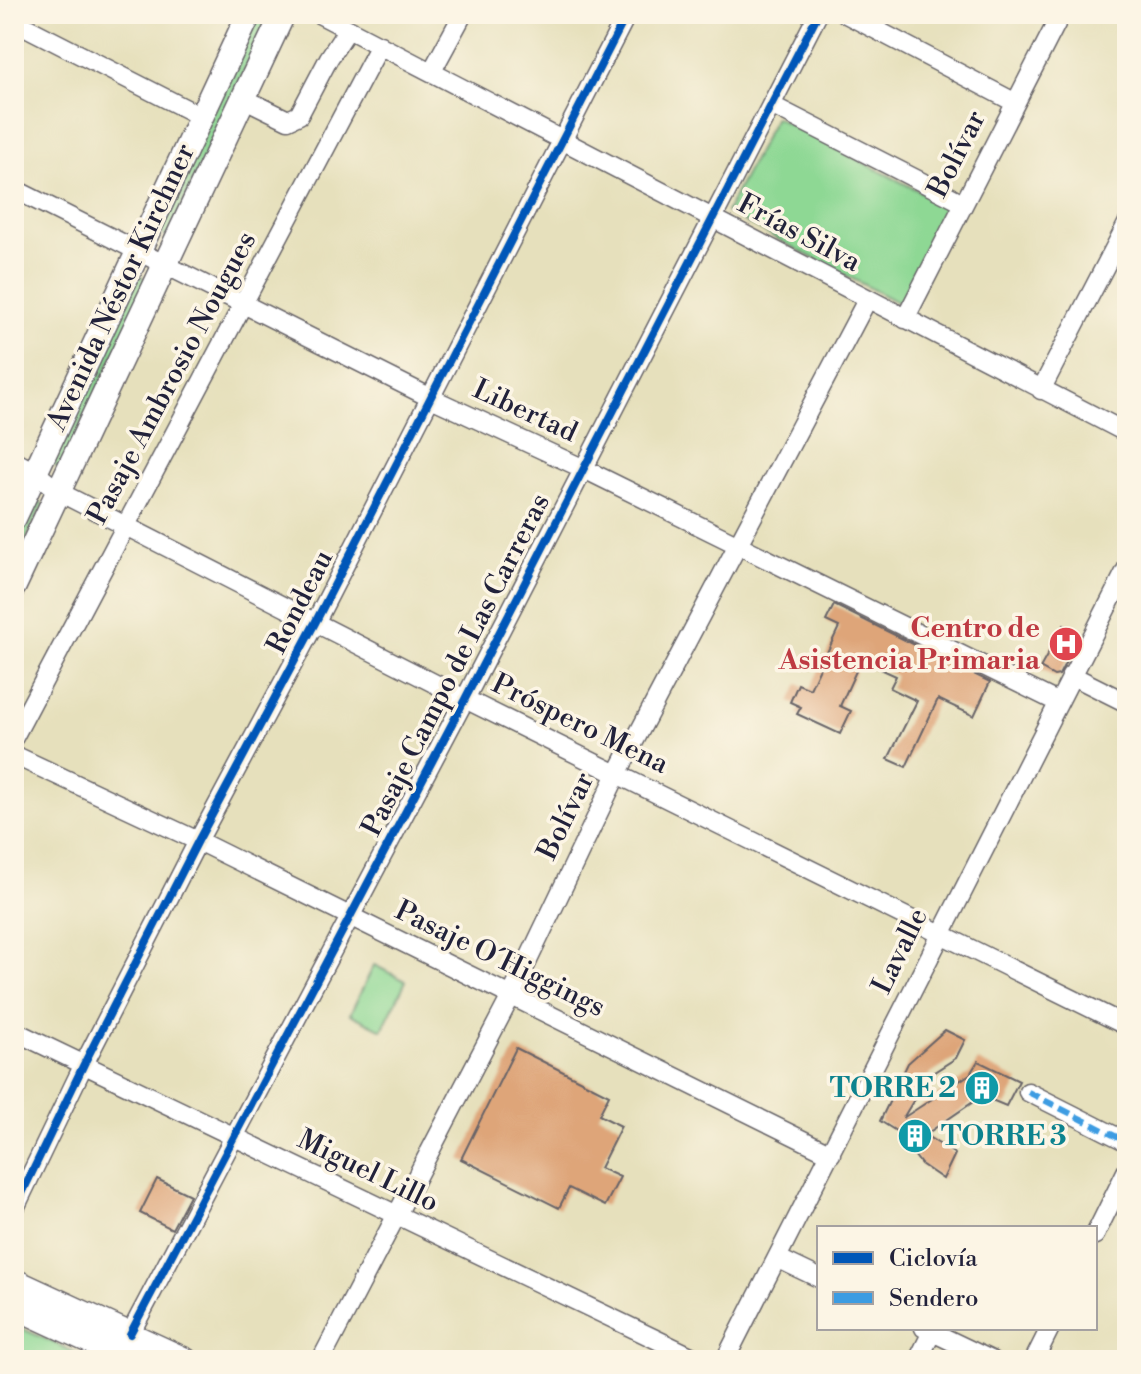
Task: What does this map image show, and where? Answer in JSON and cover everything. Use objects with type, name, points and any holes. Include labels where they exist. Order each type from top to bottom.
[{"type":"main road","name":"Avenida Néstor Kirchner","points":[[14,518],[249,14]]},
{"type":"main road","name":"Avenida Néstor Kirchner","points":[[14,586],[283,14]]},
{"type":"main road","points":[[14,1281],[185,1360]]},
{"type":"main road","points":[[14,1306],[131,1360]]},
{"type":"street","name":"Frías Silva","points":[[319,14],[1127,433]]},
{"type":"street","points":[[432,71],[463,14]]},
{"type":"street","name":"Rondeau","points":[[14,1210],[84,1064],[198,841],[315,623],[627,14]]},
{"type":"street","name":"Pasaje Campo de Las Carreras","points":[[130,1334],[465,699],[818,14]]},
{"type":"street","points":[[846,14],[1014,102]]},
{"type":"street","name":"Bolívar","points":[[905,319],[1061,14]]},
{"type":"street","points":[[14,21],[200,116]]},
{"type":"street","points":[[243,98],[288,120],[294,119],[348,29]]},
{"type":"street","name":"Pasaje Ambrosio Nougues","points":[[14,737],[380,45]]},
{"type":"street","points":[[771,105],[963,203]]},
{"type":"street","name":"Libertad","points":[[14,189],[429,397],[582,468],[1057,702]]},
{"type":"street","points":[[1041,390],[1127,224]]},
{"type":"street","name":"Bolívar","points":[[321,1360],[511,996],[617,774],[867,300]]},
{"type":"street","name":"Próspero Mena","points":[[14,461],[36,473],[59,492],[315,623],[1127,1026]]},
{"type":"street","name":"Lavalle","points":[[725,1360],[1127,568]]},
{"type":"street","points":[[1071,675],[1127,703]]},
{"type":"street","name":"Pasaje O´Higgings","points":[[14,755],[198,841],[831,1154]]},
{"type":"street","name":"Miguel Lillo","points":[[14,1031],[699,1360]]},
{"type":"street","points":[[1028,1092],[1127,1142]]},
{"type":"street","points":[[1097,1231],[1127,1170]]},
{"type":"street","points":[[777,1258],[817,1277]]},
{"type":"street","points":[[918,1360],[928,1330],[991,1360]]},
{"type":"street","points":[[1034,1360],[1049,1330]]},
{"type":"green space","points":[[252,14],[269,17],[167,237],[153,229]]},
{"type":"green space","points":[[775,117],[952,208],[902,305],[726,212]]},
{"type":"green space","points":[[133,273],[149,280],[60,469],[46,460]]},
{"type":"green space","points":[[31,497],[43,504],[14,564],[14,532]]},
{"type":"green space","points":[[374,965],[406,981],[382,1030],[350,1014]]},
{"type":"green space","points":[[14,1325],[92,1360],[14,1360]]},
{"type":"building","points":[[834,605],[990,682],[974,716],[938,699],[906,767],[888,759],[917,701],[890,688],[896,676],[861,660],[840,706],[851,711],[840,734],[797,714],[801,707],[790,702],[798,684],[810,689],[839,627],[826,621]]},
{"type":"building","name":"Centro de Asistencia Primaria","points":[[1064,625],[1080,634],[1059,675],[1054,676],[1040,668]]},
{"type":"building","points":[[945,1030],[965,1040],[956,1058],[928,1076],[903,1118],[970,1074],[978,1061],[1019,1081],[1006,1106],[982,1096],[925,1135],[955,1154],[943,1179],[921,1164],[896,1131],[880,1121],[908,1063]]},
{"type":"building","points":[[516,1048],[609,1095],[599,1115],[621,1126],[600,1168],[620,1177],[605,1206],[569,1188],[559,1208],[461,1159]]},
{"type":"building","points":[[157,1179],[190,1195],[172,1229],[140,1213]]},
{"type":"marked path","points":[[1028,1092],[1127,1142]]},
{"type":"cycle path","points":[[14,1210],[84,1064],[198,841],[315,623],[627,14]]},
{"type":"cycle path","points":[[130,1334],[465,699],[818,14]]},
{"type":"place","name":"Centro de Asistencia Primaria","points":[[1066,644]]},
{"type":"place","name":"TORRE 2","points":[[982,1088]]},
{"type":"place","name":"TORRE 3","points":[[915,1136]]}]
